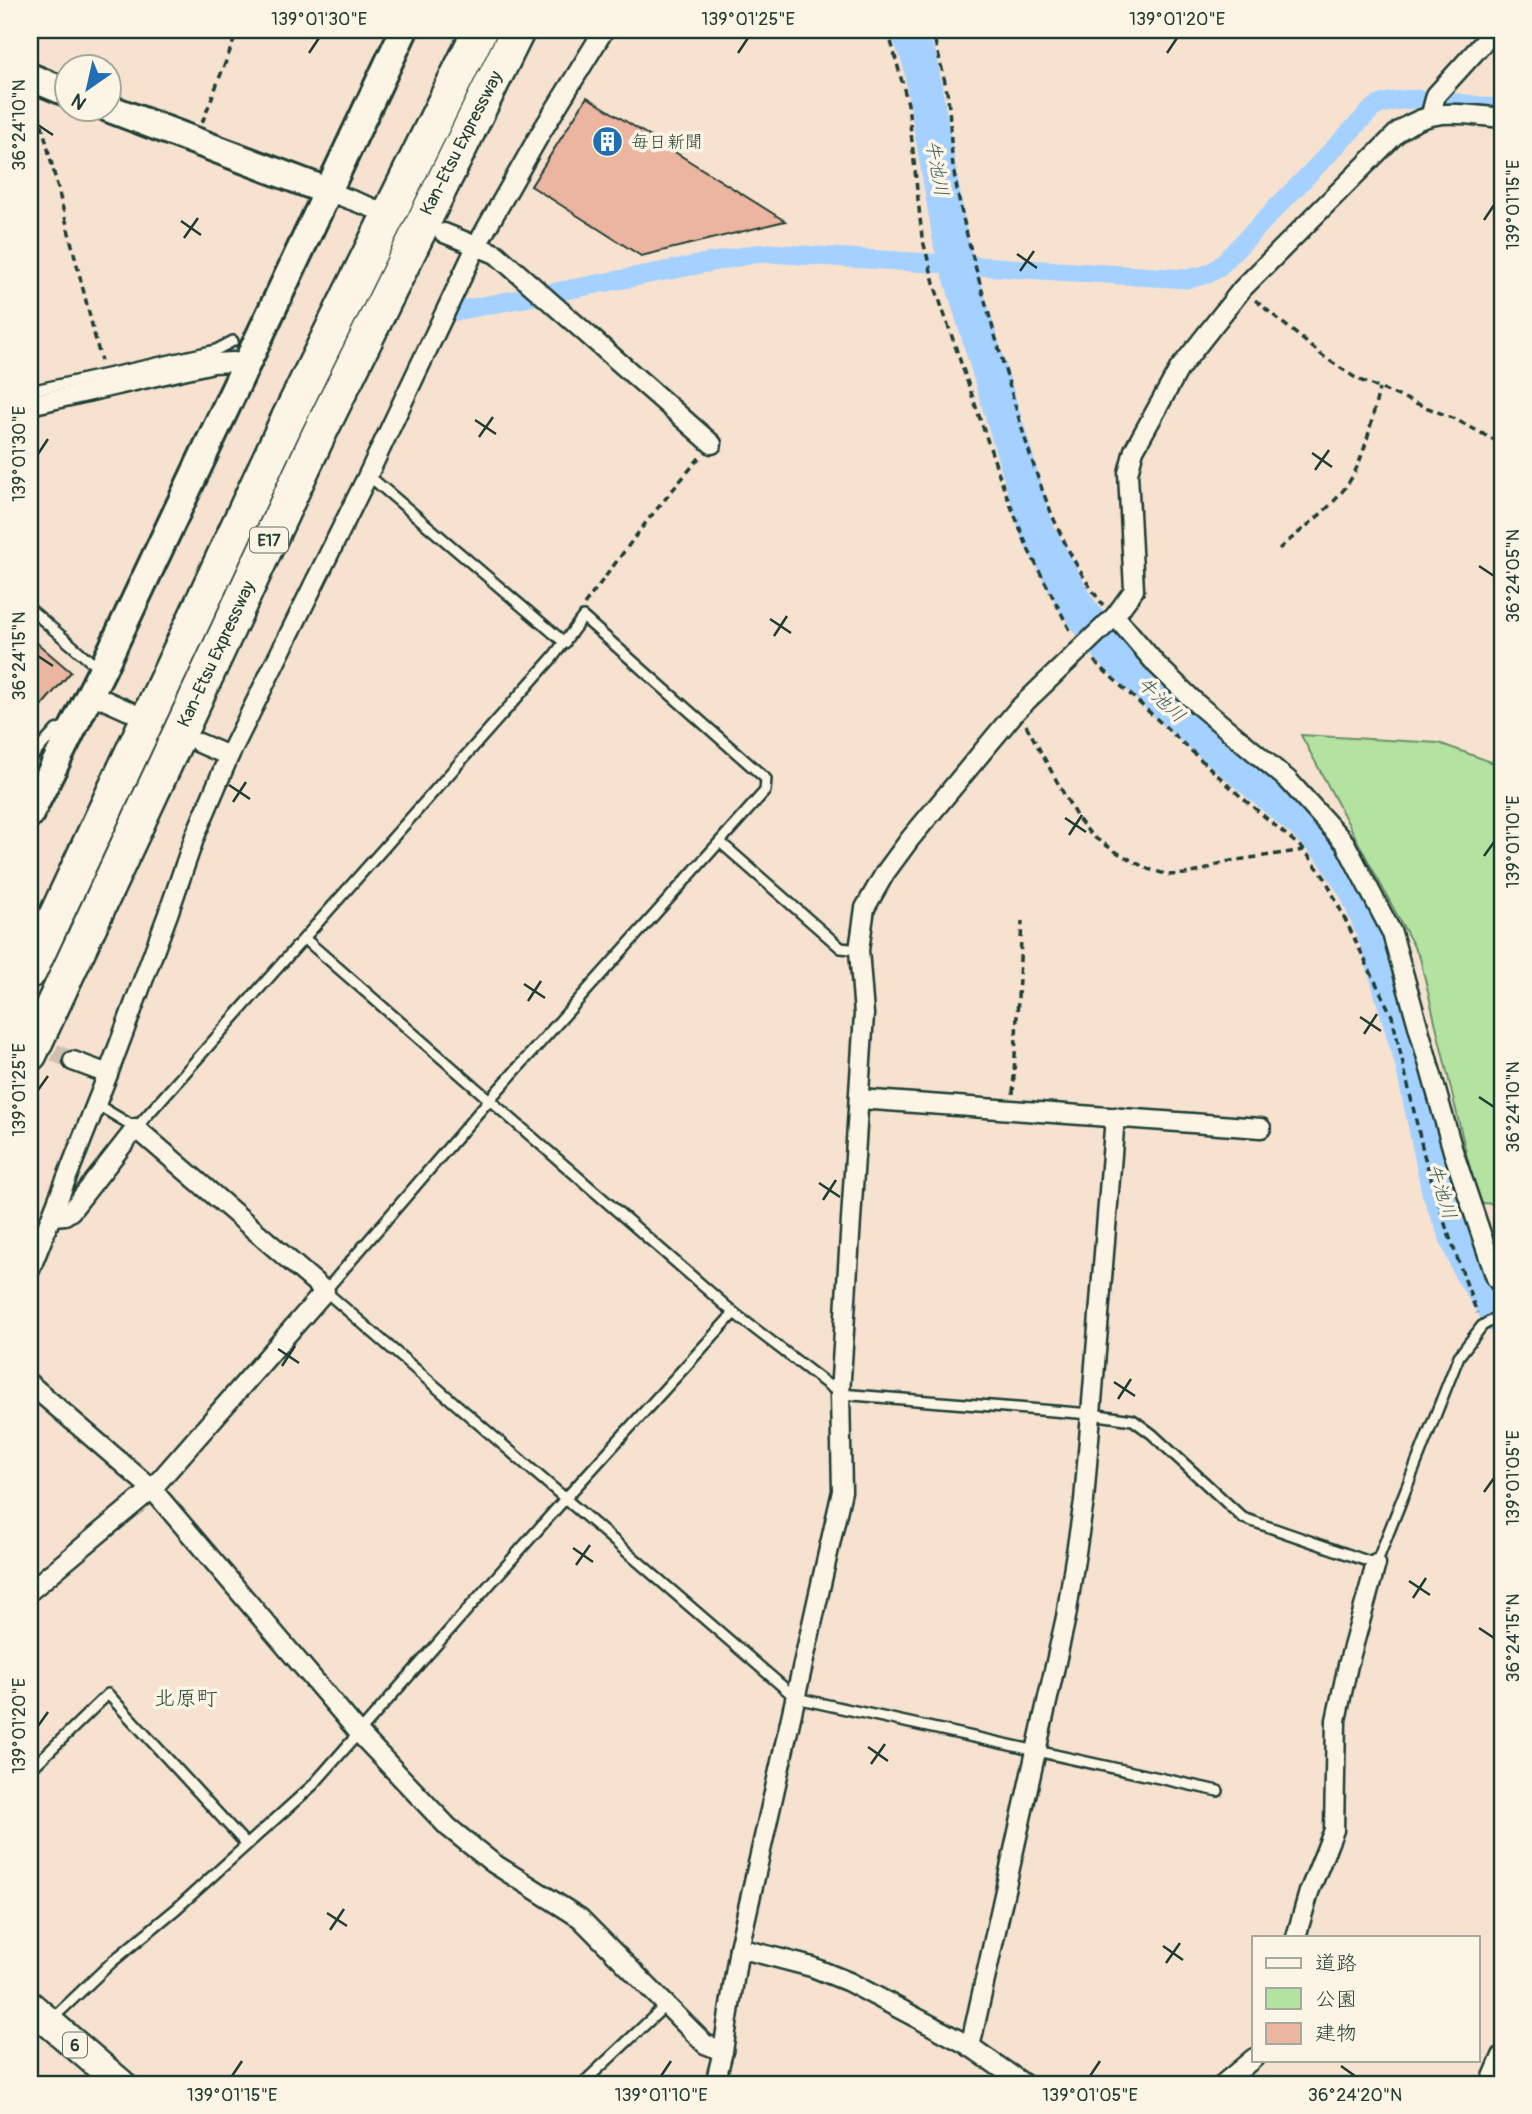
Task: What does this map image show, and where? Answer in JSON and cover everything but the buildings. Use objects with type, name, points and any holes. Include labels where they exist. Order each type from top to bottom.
[{"type":"highway","name":"Kan-Etsu Expressway","points":[[30,971],[286,422],[480,30]]},
{"type":"highway","name":"Kan-Etsu Expressway","points":[[30,1054],[318,436],[518,30]]},
{"type":"main road","name":"6","points":[[37,2017],[121,2084]]},
{"type":"street","points":[[30,814],[91,694],[404,30]]},
{"type":"street","points":[[30,1270],[169,914],[195,836],[229,756],[368,475],[477,245],[540,134],[604,30]]},
{"type":"street","points":[[1431,114],[1436,95],[1495,30]]},
{"type":"street","points":[[30,77],[52,86]]},
{"type":"street","points":[[122,113],[370,206]]},
{"type":"street","points":[[715,2084],[723,2051],[739,1948],[842,1492],[840,1394],[864,1014],[859,950],[865,908],[885,873],[910,839],[1017,710],[1112,619],[1134,590],[1128,473],[1134,450],[1179,369],[1242,289],[1412,121],[1431,114],[1502,118]]},
{"type":"street","points":[[444,233],[496,254],[712,444]]},
{"type":"street","points":[[30,405],[213,363],[234,362],[246,366]]},
{"type":"street","points":[[1112,619],[1197,704],[1288,780],[1345,843],[1392,933],[1453,1151],[1496,1278],[1502,1286]]},
{"type":"street","points":[[91,694],[130,711]]},
{"type":"street","points":[[200,743],[229,756]]},
{"type":"street","points":[[73,1061],[108,1074]]},
{"type":"street","points":[[859,1099],[1261,1128]]},
{"type":"street","points":[[970,2047],[1068,1604],[1084,1501],[1115,1117]]},
{"type":"street","points":[[30,1591],[152,1489],[326,1291],[136,1128],[71,1211],[65,1215],[53,1216]]},
{"type":"street","points":[[30,1384],[152,1489],[360,1734],[448,1827],[493,1863],[580,1917],[705,2044],[723,2051]]},
{"type":"street","points":[[1296,1936],[1309,1892],[1334,1830],[1336,1720],[1376,1564]]},
{"type":"street","points":[[739,1948],[812,1967],[849,1982],[970,2047],[1024,2084]]},
{"type":"street","points":[[1490,2084],[1502,2056]]},
{"type":"street","points":[[1223,2084],[1252,2060]]},
{"type":"lane","points":[[30,391],[216,350],[233,341]]},
{"type":"lane","points":[[368,475],[565,643]]},
{"type":"lane","points":[[30,609],[90,661],[103,668]]},
{"type":"lane","points":[[96,1104],[136,1128],[565,643],[583,617],[766,779],[765,791],[491,1099],[326,1291],[564,1500],[796,1698],[1218,1791]]},
{"type":"lane","points":[[30,760],[56,730],[66,726],[74,728]]},
{"type":"lane","points":[[720,842],[841,948],[859,950]]},
{"type":"lane","points":[[305,939],[734,1313],[840,1394],[1091,1414],[1133,1420],[1152,1434],[1243,1518],[1376,1564],[1459,1356],[1482,1326],[1502,1314]]},
{"type":"lane","points":[[37,2017],[113,1961],[176,1909],[313,1785],[564,1500],[734,1313]]},
{"type":"lane","points":[[30,1770],[108,1694],[246,1844]]},
{"type":"lane","points":[[582,2084],[666,2005]]},
{"type":"path","points":[[195,141],[238,30]]},
{"type":"path","points":[[932,30],[947,93],[953,164],[966,231],[1037,477],[1078,567],[1112,619]]},
{"type":"path","points":[[30,103],[38,113],[104,374]]},
{"type":"path","points":[[1242,289],[1340,369],[1379,389],[1455,419],[1502,444]]},
{"type":"path","points":[[1279,549],[1331,504],[1351,479],[1365,449],[1379,389]]},
{"type":"path","points":[[583,617],[582,607],[647,521],[712,444]]},
{"type":"path","points":[[1017,710],[1076,817],[1091,836],[1148,869],[1169,874],[1185,874],[1202,871],[1224,862],[1304,850]]},
{"type":"path","points":[[1012,1110],[1022,921]]},
{"type":"green space","points":[[1301,735],[1439,743],[1502,766],[1502,1204],[1478,1203],[1420,958]]},
{"type":"waterway","name":"牛池川","points":[[908,30],[920,61],[951,243],[1038,533],[1077,606],[1108,647],[1178,716],[1304,823],[1333,852],[1357,891],[1376,937],[1413,1065],[1439,1191],[1470,1269],[1502,1319]]},
{"type":"waterway","points":[[456,311],[769,253],[1187,279],[1208,274],[1219,267],[1373,108],[1386,103],[1419,99],[1502,109]]},
{"type":"tunnel","points":[[30,1041],[73,1061]]},
{"type":"place","name":"毎日新聞","points":[[608,142]]},
{"type":"district","name":"北原町","points":[[186,1698]]}]
